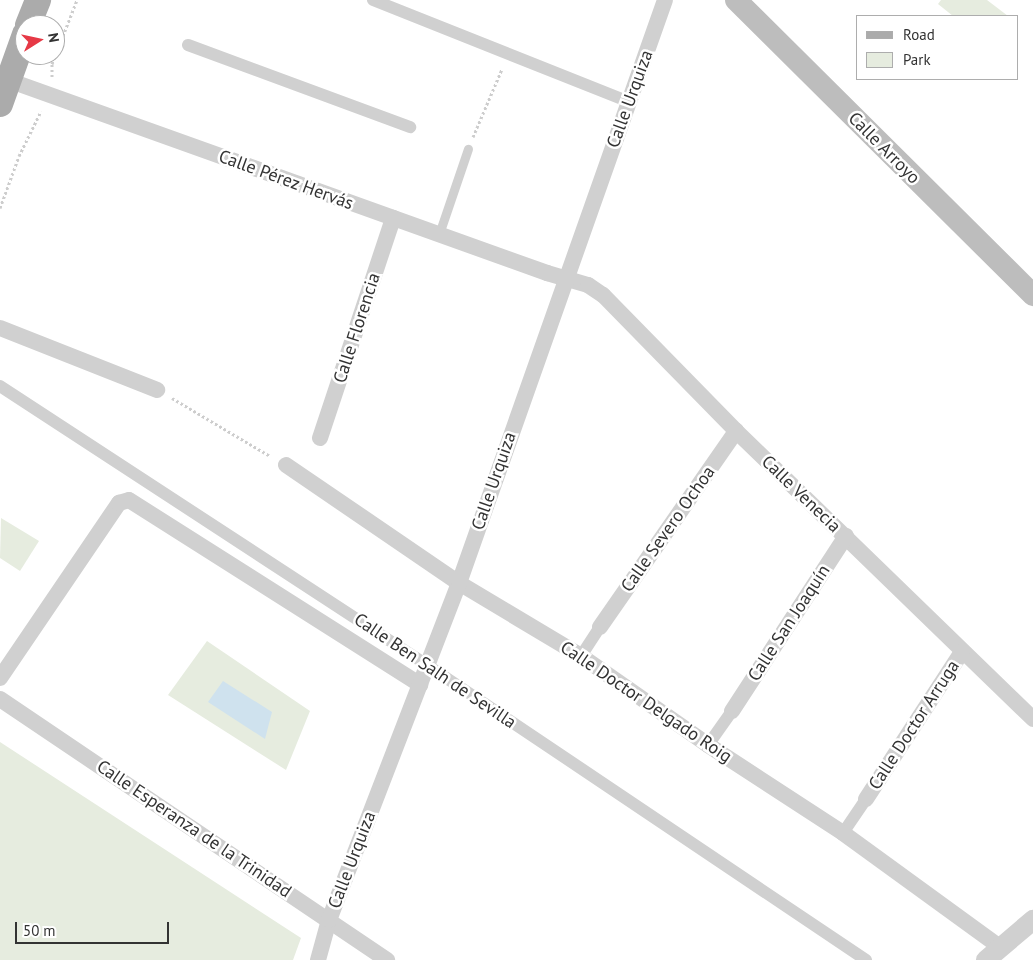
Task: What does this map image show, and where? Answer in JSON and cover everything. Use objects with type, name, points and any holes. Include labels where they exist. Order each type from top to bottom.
[{"type":"main road","points":[[32,15],[38,0]]},
{"type":"main road","name":"Calle Arroyo","points":[[736,0],[1033,295]]},
{"type":"main road","points":[[4,92],[15,62]]},
{"type":"street","points":[[373,0],[629,102]]},
{"type":"street","name":"Calle Urquiza","points":[[318,960],[330,920],[459,583],[665,0]]},
{"type":"street","points":[[188,45],[410,127]]},
{"type":"street","name":"Calle Pérez Hervás","points":[[4,92],[393,218],[565,279]]},
{"type":"street","name":"Calle Florencia","points":[[320,438],[393,218]]},
{"type":"street","name":"Calle Venecia","points":[[565,279],[588,285],[603,294],[736,431],[1033,719]]},
{"type":"street","points":[[0,328],[157,390]]},
{"type":"street","name":"Calle Ben Salh de Sevilla","points":[[0,386],[427,665],[866,960]]},
{"type":"street","name":"Calle Severo Ochoa","points":[[600,627],[736,431]]},
{"type":"street","name":"Calle Doctor Delgado Roig","points":[[286,465],[459,583],[581,656],[708,745],[843,833],[993,954]]},
{"type":"street","points":[[0,678],[119,503],[129,500],[420,685]]},
{"type":"street","name":"Calle San Joaquín","points":[[732,711],[846,536]]},
{"type":"street","points":[[581,656],[600,627]]},
{"type":"street","name":"Calle Doctor Arruga","points":[[866,799],[962,652]]},
{"type":"street","name":"Calle Esperanza de la Trinidad","points":[[0,699],[387,960]]},
{"type":"street","points":[[708,745],[732,711]]},
{"type":"street","points":[[843,833],[866,799]]},
{"type":"street","points":[[993,954],[1033,920]]},
{"type":"lane","points":[[438,234],[468,149]]},
{"type":"path","points":[[468,149],[508,54]]},
{"type":"path","points":[[157,390],[286,465]]},
{"type":"green space","points":[[941,0],[987,0],[1007,15],[952,15],[938,4]]},
{"type":"green space","points":[[1,518],[39,541],[20,571],[0,558]]},
{"type":"green space","points":[[207,641],[310,711],[286,770],[168,695]]},
{"type":"green space","points":[[0,742],[301,938],[293,960],[0,960]]},
{"type":"water","points":[[223,681],[272,712],[265,739],[208,702]]}]
